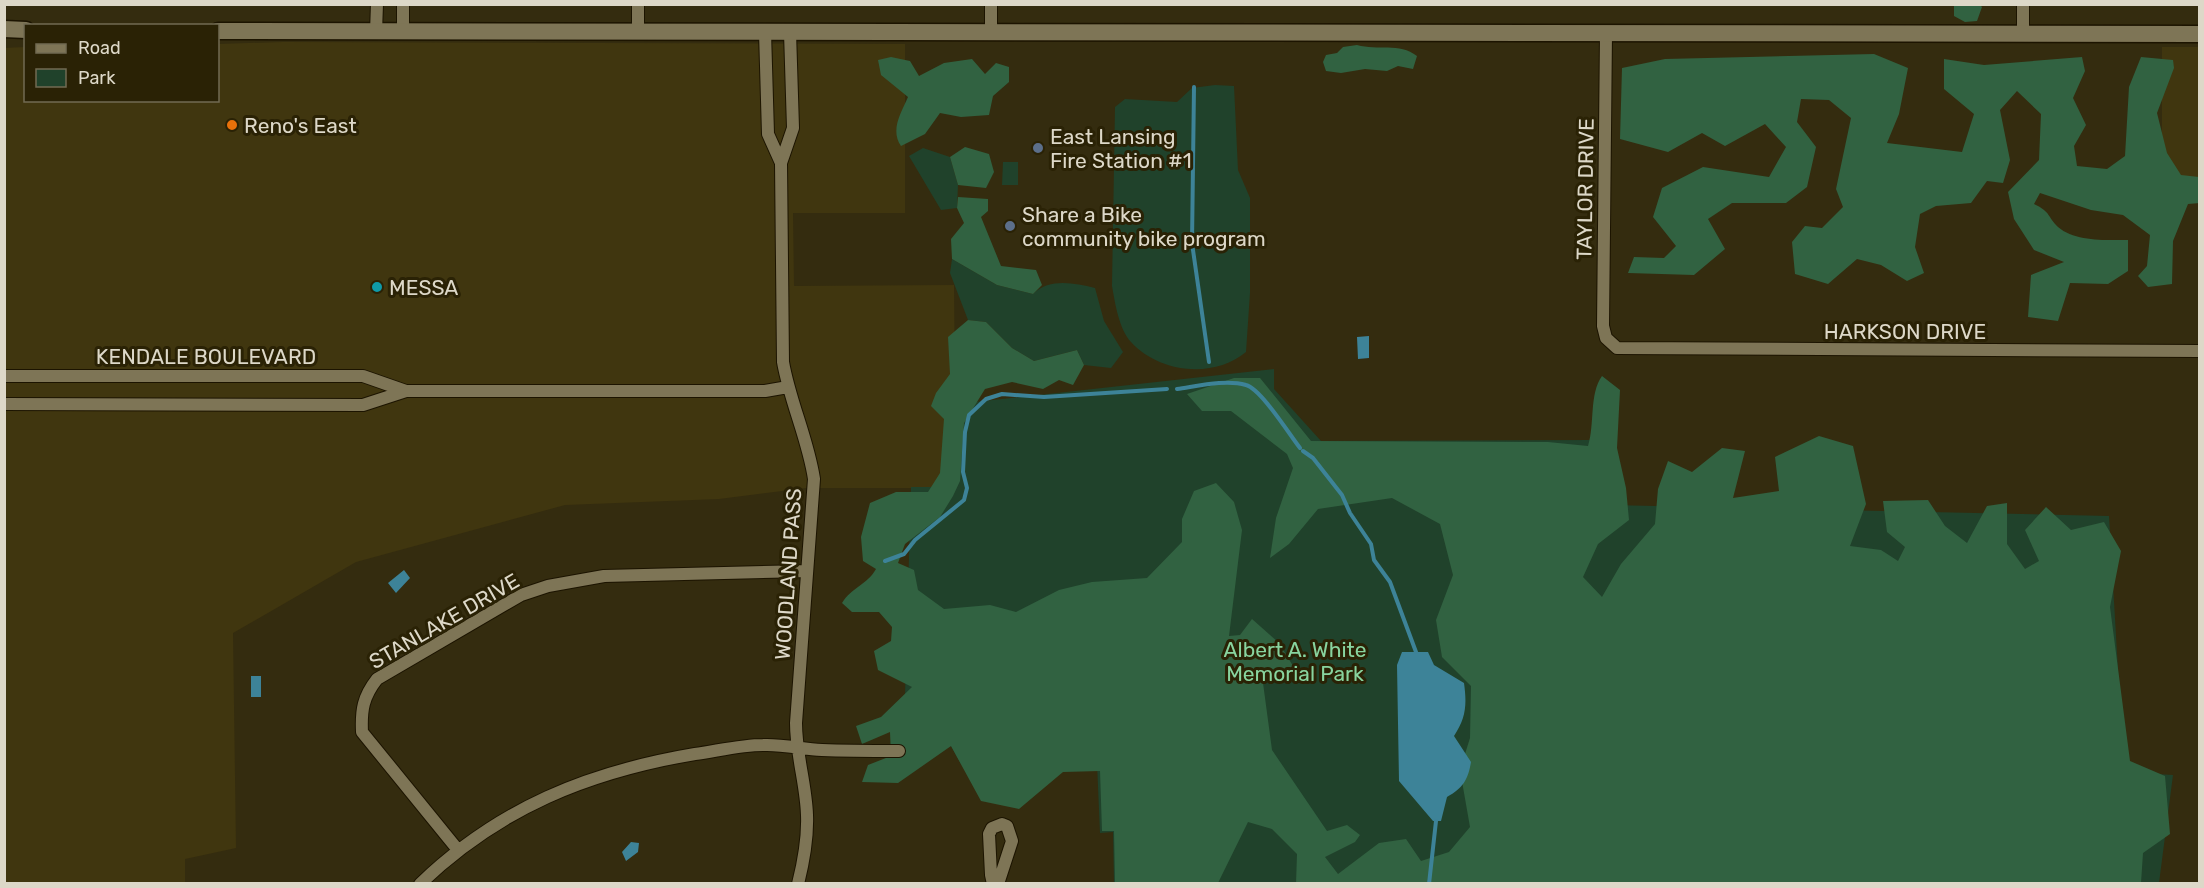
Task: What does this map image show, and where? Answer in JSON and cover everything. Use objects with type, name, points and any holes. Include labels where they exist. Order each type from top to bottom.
[{"type":"main road","points":[[4,29],[24,30]]},
{"type":"main road","points":[[219,31],[2199,34]]},
{"type":"street","points":[[376,32],[377,4]]},
{"type":"street","points":[[403,4],[403,32]]},
{"type":"street","points":[[638,4],[638,31]]},
{"type":"street","points":[[991,4],[991,32]]},
{"type":"street","points":[[2023,4],[2023,34]]},
{"type":"street","name":"WOODLAND PASS","points":[[765,32],[768,134],[781,162]]},
{"type":"street","name":"WOODLAND PASS","points":[[790,32],[793,128],[781,162],[783,362],[788,387],[810,454],[814,479],[796,748],[807,813],[807,844],[798,884]]},
{"type":"street","name":"TAYLOR DRIVE","points":[[1606,33],[1603,326],[1611,344]]},
{"type":"street","name":"HARKSON DRIVE","points":[[1611,344],[1629,350],[2199,351]]},
{"type":"street","name":"KENDALE BOULEVARD","points":[[4,376],[363,376],[406,391]]},
{"type":"street","name":"KENDALE BOULEVARD","points":[[4,404],[363,405],[406,391],[765,391],[788,387]]},
{"type":"street","name":"STANLAKE DRIVE","points":[[458,850],[362,732],[361,712],[365,694],[376,679],[521,595],[548,586],[604,576],[807,571]]},
{"type":"street","points":[[420,884],[458,850],[537,801],[617,770],[645,762],[763,745],[899,752]]},
{"type":"shaded area","points":[[283,42],[905,44],[905,213],[793,213],[794,286],[954,285],[956,488],[806,488],[719,499],[565,505],[356,562],[233,633],[236,848],[185,859],[185,883],[5,883],[4,48],[24,47],[24,102],[219,102],[219,44]]},
{"type":"shaded area","points":[[2162,47],[2199,47],[2199,192],[2162,192]]},
{"type":"green space","points":[[1954,5],[1980,5],[1982,7],[1977,21],[1965,22],[1954,16]]},
{"type":"green space","points":[[1357,45],[1403,49],[1417,56],[1413,69],[1398,66],[1387,71],[1365,69],[1341,73],[1326,71],[1323,62],[1326,55],[1337,53],[1343,47]]},
{"type":"green space","points":[[1874,54],[1908,68],[1899,114],[1887,143],[1962,152],[1974,114],[1944,89],[1944,59],[1984,65],[2082,57],[2085,71],[2073,98],[2086,125],[2074,146],[2077,166],[2107,169],[2125,156],[2129,87],[2141,57],[2173,60],[2174,68],[2157,113],[2167,153],[2181,175],[2199,177],[2200,203],[2188,204],[2173,241],[2172,284],[2148,287],[2138,276],[2147,266],[2150,235],[2123,215],[2091,210],[2040,193],[2034,204],[2046,212],[2065,232],[2082,238],[2128,240],[2128,271],[2108,284],[2070,283],[2058,321],[2028,317],[2031,275],[2064,262],[2034,250],[2014,219],[2008,192],[2039,160],[2041,114],[2017,91],[2000,110],[2010,160],[2003,183],[1987,181],[1971,203],[1936,206],[1920,214],[1915,247],[1924,273],[1907,281],[1881,265],[1857,259],[1828,284],[1795,274],[1792,242],[1805,226],[1822,228],[1843,207],[1836,189],[1851,118],[1829,100],[1801,99],[1797,122],[1816,147],[1807,187],[1786,203],[1732,203],[1708,219],[1725,249],[1694,275],[1628,273],[1634,257],[1664,258],[1676,246],[1653,217],[1662,188],[1703,167],[1769,177],[1786,147],[1765,124],[1725,146],[1702,133],[1668,152],[1620,139],[1622,68],[1665,59]]},
{"type":"green space","points":[[891,57],[910,61],[919,76],[944,63],[972,59],[985,74],[996,63],[1009,67],[1009,82],[993,96],[989,115],[961,117],[940,113],[925,134],[901,146],[896,134],[900,115],[908,97],[881,75],[878,60]]},
{"type":"green space","points":[[1215,85],[1234,86],[1238,170],[1250,198],[1250,293],[1246,352],[1233,361],[1218,366],[1187,369],[1171,366],[1143,352],[1127,337],[1118,316],[1112,286],[1115,107],[1125,99],[1177,102],[1192,88]]},
{"type":"green space","points":[[965,147],[989,154],[994,172],[986,188],[958,185],[950,157]]},
{"type":"green space","points":[[923,148],[950,157],[958,185],[957,208],[941,210],[909,156]]},
{"type":"green space","points":[[1003,162],[1018,162],[1018,185],[1002,185]]},
{"type":"green space","points":[[958,197],[988,199],[988,211],[981,217],[1001,266],[1036,270],[1042,285],[1033,294],[997,285],[952,259],[951,239],[964,223],[957,208]]},
{"type":"green space","points":[[952,259],[997,285],[1033,294],[1047,286],[1062,283],[1095,288],[1104,321],[1123,352],[1111,368],[1084,365],[1077,350],[1034,361],[1012,348],[986,322],[968,320],[950,273]]},
{"type":"green space","name":"Albert A. White Memorial Park","points":[[968,320],[986,322],[1012,348],[1034,361],[1077,350],[1084,365],[1073,385],[1059,380],[1043,389],[1012,382],[985,389],[964,423],[960,481],[953,496],[940,517],[905,544],[898,563],[914,570],[918,590],[944,609],[990,605],[1016,612],[1059,590],[1092,582],[1147,578],[1182,542],[1182,519],[1194,491],[1216,483],[1234,502],[1242,530],[1229,636],[1240,635],[1252,619],[1279,643],[1293,666],[1285,681],[1271,669],[1263,683],[1272,750],[1327,831],[1347,825],[1360,835],[1355,842],[1325,857],[1338,874],[1379,843],[1406,839],[1421,861],[1449,852],[1470,827],[1460,770],[1470,738],[1471,686],[1442,657],[1436,620],[1453,575],[1440,524],[1392,498],[1318,509],[1289,544],[1270,558],[1276,518],[1293,468],[1287,454],[1231,411],[1202,411],[1187,394],[1234,378],[1260,378],[1311,441],[1548,442],[1588,446],[1595,391],[1602,376],[1620,390],[1617,448],[1626,488],[1629,520],[1598,544],[1583,577],[1602,597],[1621,564],[1655,524],[1658,489],[1668,461],[1692,472],[1722,448],[1745,451],[1733,498],[1779,491],[1775,457],[1819,436],[1853,446],[1866,504],[1850,546],[1881,550],[1898,561],[1905,547],[1887,532],[1883,501],[1928,500],[1945,526],[1967,543],[1987,506],[2007,503],[2007,544],[2025,569],[2039,561],[2025,530],[2046,507],[2071,530],[2104,522],[2121,551],[2110,607],[2130,761],[2165,776],[2170,834],[2143,853],[2141,883],[1296,884],[1297,854],[1272,829],[1248,822],[1218,883],[1115,883],[1114,831],[1102,831],[1100,771],[1063,772],[1019,809],[981,801],[951,746],[898,783],[862,782],[868,765],[891,756],[890,732],[862,744],[856,726],[881,717],[912,687],[878,670],[874,651],[891,641],[892,627],[879,612],[852,612],[842,603],[876,569],[863,561],[861,537],[870,503],[896,492],[928,492],[940,473],[944,419],[931,406],[936,393],[950,374],[948,337]]},
{"type":"green space","name":"Albert A. White Memorial Park","points":[[1274,369],[1274,389],[1321,441],[1591,440],[1610,505],[2109,516],[2124,772],[2173,775],[2159,883],[1114,884],[1113,832],[1100,833],[1097,763],[961,764],[951,746],[903,765],[911,487],[956,487],[956,404]]},
{"type":"water","points":[[1369,336],[1369,358],[1358,359],[1357,337]]},
{"type":"water","points":[[404,570],[410,578],[396,593],[388,583]]},
{"type":"water","points":[[1402,652],[1428,652],[1434,665],[1464,683],[1465,711],[1454,736],[1471,762],[1464,783],[1447,797],[1441,821],[1433,821],[1399,781],[1397,665]]},
{"type":"water","points":[[251,676],[261,676],[261,697],[251,697]]},
{"type":"water","points":[[631,842],[639,843],[638,852],[626,861],[622,852]]},
{"type":"waterway","points":[[1194,87],[1192,243],[1209,362]]},
{"type":"waterway","points":[[1177,389],[1221,383],[1246,385],[1267,403],[1300,448]]},
{"type":"waterway","points":[[885,561],[904,554],[915,540],[964,500],[967,488],[963,472],[965,432],[969,415],[986,399],[1002,394],[1044,397],[1167,389]]},
{"type":"waterway","points":[[1303,451],[1313,458],[1342,495],[1350,513],[1371,544],[1374,560],[1390,582],[1416,652]]},
{"type":"waterway","points":[[1429,884],[1436,821]]},
{"type":"place","name":"Reno's East","points":[[232,125]]},
{"type":"place","name":"East Lansing Fire Station #1","points":[[1038,148]]},
{"type":"place","name":"Share a Bike community bike program","points":[[1010,226]]},
{"type":"place","name":"MESSA","points":[[377,287]]}]
